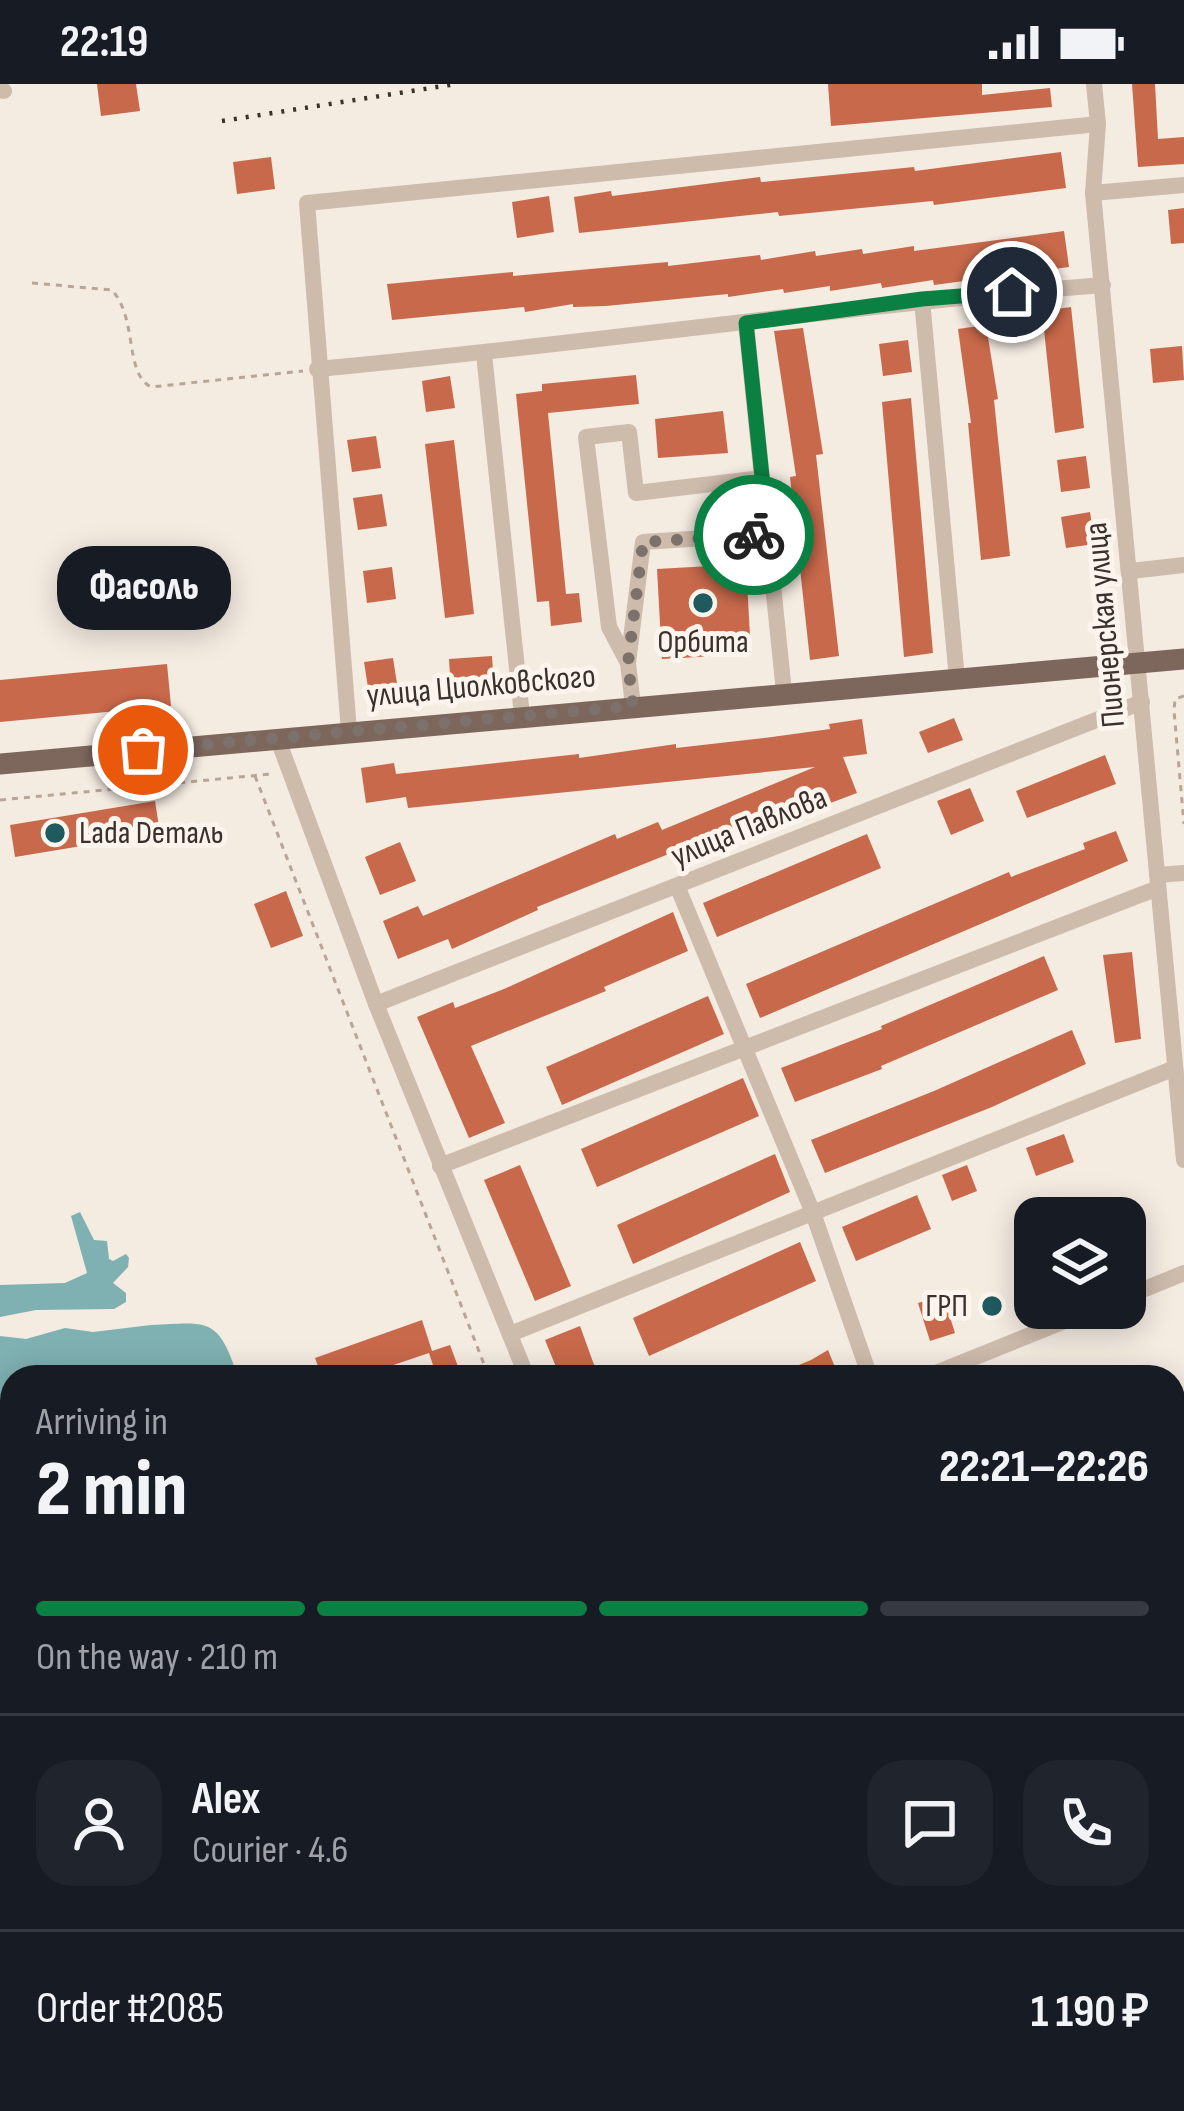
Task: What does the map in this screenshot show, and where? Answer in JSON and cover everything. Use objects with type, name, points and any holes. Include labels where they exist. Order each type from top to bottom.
[{"type":"main road","name":"улица Циолковского","points":[[0,764],[1184,659]]},
{"type":"street","name":"Пионерская улица","points":[[1094,84],[1098,124],[1094,193],[1184,1160]]},
{"type":"street","points":[[349,731],[307,203],[1098,124]]},
{"type":"street","points":[[1094,193],[1184,185]]},
{"type":"street","points":[[317,369],[484,354],[922,299],[1103,285]]},
{"type":"street","points":[[922,299],[957,679]]},
{"type":"street","points":[[746,323],[784,692]]},
{"type":"street","points":[[484,354],[522,716]]},
{"type":"street","points":[[628,663],[609,627],[586,437],[629,432],[636,493],[762,478]]},
{"type":"street","points":[[633,706],[628,663],[643,542],[768,534]]},
{"type":"street","points":[[1131,571],[1184,565]]},
{"type":"street","name":"улица Павлова","points":[[376,1004],[1142,702]]},
{"type":"street","points":[[278,737],[376,1004],[522,1365]]},
{"type":"street","points":[[440,1166],[1184,872]]},
{"type":"street","points":[[678,888],[813,1213],[866,1365]]},
{"type":"street","points":[[510,1334],[1178,1059]]},
{"type":"street","points":[[1146,1288],[1184,1273]]},
{"type":"street","points":[[956,1365],[1045,1329]]},
{"type":"path","points":[[32,283],[112,290],[129,320],[135,369],[151,387],[317,369]]},
{"type":"path","points":[[1184,695],[1175,699],[1174,711],[1184,824]]},
{"type":"path","points":[[0,800],[290,772]]},
{"type":"path","points":[[255,776],[484,1365]]},
{"type":"water","points":[[80,1212],[94,1240],[107,1241],[109,1259],[126,1254],[129,1258],[128,1267],[113,1283],[126,1293],[126,1302],[114,1309],[36,1310],[0,1317],[0,1285],[65,1283],[87,1273],[71,1216]]},
{"type":"water","points":[[199,1324],[217,1333],[233,1365],[0,1365],[0,1336],[26,1339],[65,1328],[93,1332]]},
{"type":"building","points":[[97,84],[136,84],[140,111],[101,116]]},
{"type":"building","points":[[828,84],[982,84],[982,95],[1050,88],[1052,107],[831,126]]},
{"type":"building","points":[[1132,84],[1155,84],[1158,139],[1184,137],[1184,164],[1138,167]]},
{"type":"building","points":[[1061,152],[1066,188],[934,205],[933,201],[779,216],[778,212],[579,233],[574,197],[760,177],[761,182],[914,167],[915,171]]},
{"type":"building","points":[[271,157],[275,189],[237,194],[233,162]]},
{"type":"building","points":[[549,196],[554,232],[517,238],[512,202]]},
{"type":"building","points":[[1184,208],[1184,243],[1171,244],[1168,210]]},
{"type":"building","points":[[1064,231],[1069,267],[934,285],[933,280],[882,288],[881,283],[830,291],[830,286],[784,293],[783,289],[728,297],[573,304],[525,312],[524,307],[392,320],[387,284],[668,262],[668,266],[760,255],[761,260],[815,251],[816,256],[862,249],[863,254],[914,246],[914,251]]},
{"type":"building","points":[[1071,307],[1084,428],[1055,433],[1042,311]]},
{"type":"building","points":[[986,325],[998,399],[994,400],[1010,556],[981,560],[971,423],[958,329]]},
{"type":"building","points":[[803,328],[823,454],[816,455],[839,656],[810,660],[790,477],[796,476],[774,331]]},
{"type":"building","points":[[908,340],[912,372],[883,376],[879,344]]},
{"type":"building","points":[[1182,346],[1184,380],[1153,383],[1150,349]]},
{"type":"building","points":[[636,375],[639,404],[548,413],[566,594],[579,593],[582,622],[551,626],[549,601],[537,602],[516,394],[542,391],[542,384]]},
{"type":"building","points":[[450,376],[455,408],[426,412],[422,381]]},
{"type":"building","points":[[911,398],[933,653],[904,657],[882,402]]},
{"type":"building","points":[[723,411],[728,453],[658,458],[655,419]]},
{"type":"building","points":[[376,436],[381,468],[352,472],[347,440]]},
{"type":"building","points":[[454,440],[474,614],[445,618],[425,444]]},
{"type":"building","points":[[1086,456],[1090,488],[1061,492],[1057,460]]},
{"type":"building","points":[[382,494],[387,526],[358,530],[353,498]]},
{"type":"building","points":[[1090,512],[1095,544],[1066,548],[1061,517]]},
{"type":"building","name":"Орбита","points":[[746,564],[751,654],[662,659],[657,569]]},
{"type":"building","points":[[392,567],[396,599],[367,603],[363,571]]},
{"type":"building","points":[[492,656],[494,689],[451,692],[449,659]]},
{"type":"building","points":[[393,658],[398,690],[369,694],[364,662]]},
{"type":"building","points":[[167,664],[171,706],[0,722],[0,680]]},
{"type":"building","points":[[954,718],[963,740],[928,753],[919,732]]},
{"type":"building","points":[[862,719],[867,754],[843,757],[857,793],[690,856],[686,847],[537,907],[452,949],[448,939],[398,959],[383,921],[418,906],[423,916],[615,834],[617,839],[658,822],[662,830],[815,767],[408,808],[406,797],[366,803],[361,768],[394,763],[396,774],[579,754],[579,758],[772,737]]},
{"type":"building","points":[[1105,755],[1116,784],[1027,818],[1016,791]]},
{"type":"building","points":[[970,788],[984,821],[951,835],[937,801]]},
{"type":"building","points":[[155,801],[160,833],[15,857],[10,825]]},
{"type":"building","points":[[1116,831],[1128,861],[760,1018],[746,984],[1009,872],[1011,877],[1085,849],[1083,843]]},
{"type":"building","points":[[867,834],[881,868],[717,937],[703,903]]},
{"type":"building","points":[[400,842],[416,881],[380,895],[365,857]]},
{"type":"building","points":[[286,891],[303,936],[271,948],[254,904]]},
{"type":"building","points":[[673,912],[688,951],[604,987],[606,991],[471,1046],[505,1123],[469,1138],[417,1017],[504,989]]},
{"type":"building","points":[[1132,952],[1141,1039],[1115,1043],[1103,955]]},
{"type":"building","points":[[1044,956],[1058,990],[882,1069],[795,1102],[781,1068],[882,1029]]},
{"type":"building","points":[[708,996],[724,1034],[562,1105],[546,1067]]},
{"type":"building","points":[[1072,1030],[1086,1064],[825,1173],[811,1140]]},
{"type":"building","points":[[743,1078],[759,1116],[597,1187],[581,1149]]},
{"type":"building","points":[[1064,1134],[1074,1162],[1036,1176],[1026,1148]]},
{"type":"building","points":[[775,1154],[790,1192],[633,1264],[617,1225]]},
{"type":"building","points":[[520,1165],[571,1286],[535,1301],[484,1180]]},
{"type":"building","points":[[967,1165],[977,1191],[952,1201],[942,1175]]},
{"type":"building","points":[[917,1195],[931,1229],[856,1261],[842,1227]]},
{"type":"building","points":[[800,1242],[816,1281],[649,1356],[633,1318]]},
{"type":"building","points":[[943,1295],[955,1333],[930,1341],[918,1303]]},
{"type":"building","points":[[422,1320],[432,1351],[450,1345],[458,1365],[433,1365],[429,1353],[394,1365],[318,1365],[315,1358]]},
{"type":"building","points":[[580,1326],[594,1365],[556,1365],[545,1340]]},
{"type":"building","points":[[828,1350],[834,1365],[799,1365]]},
{"type":"railway","points":[[222,121],[456,84]]},
{"type":"way so far","points":[[143,750],[633,706],[628,663],[643,542],[754,535]]},
{"type":"place","name":"Орбита","points":[[703,603]]},
{"type":"place","name":"Фасоль","points":[[143,750]]},
{"type":"place","name":"Lada Dеталь","points":[[55,833]]},
{"type":"place","name":"ГРП","points":[[992,1306]]},
{"type":"route","points":[[754,535],[768,534],[746,323],[1012,292]]}]
